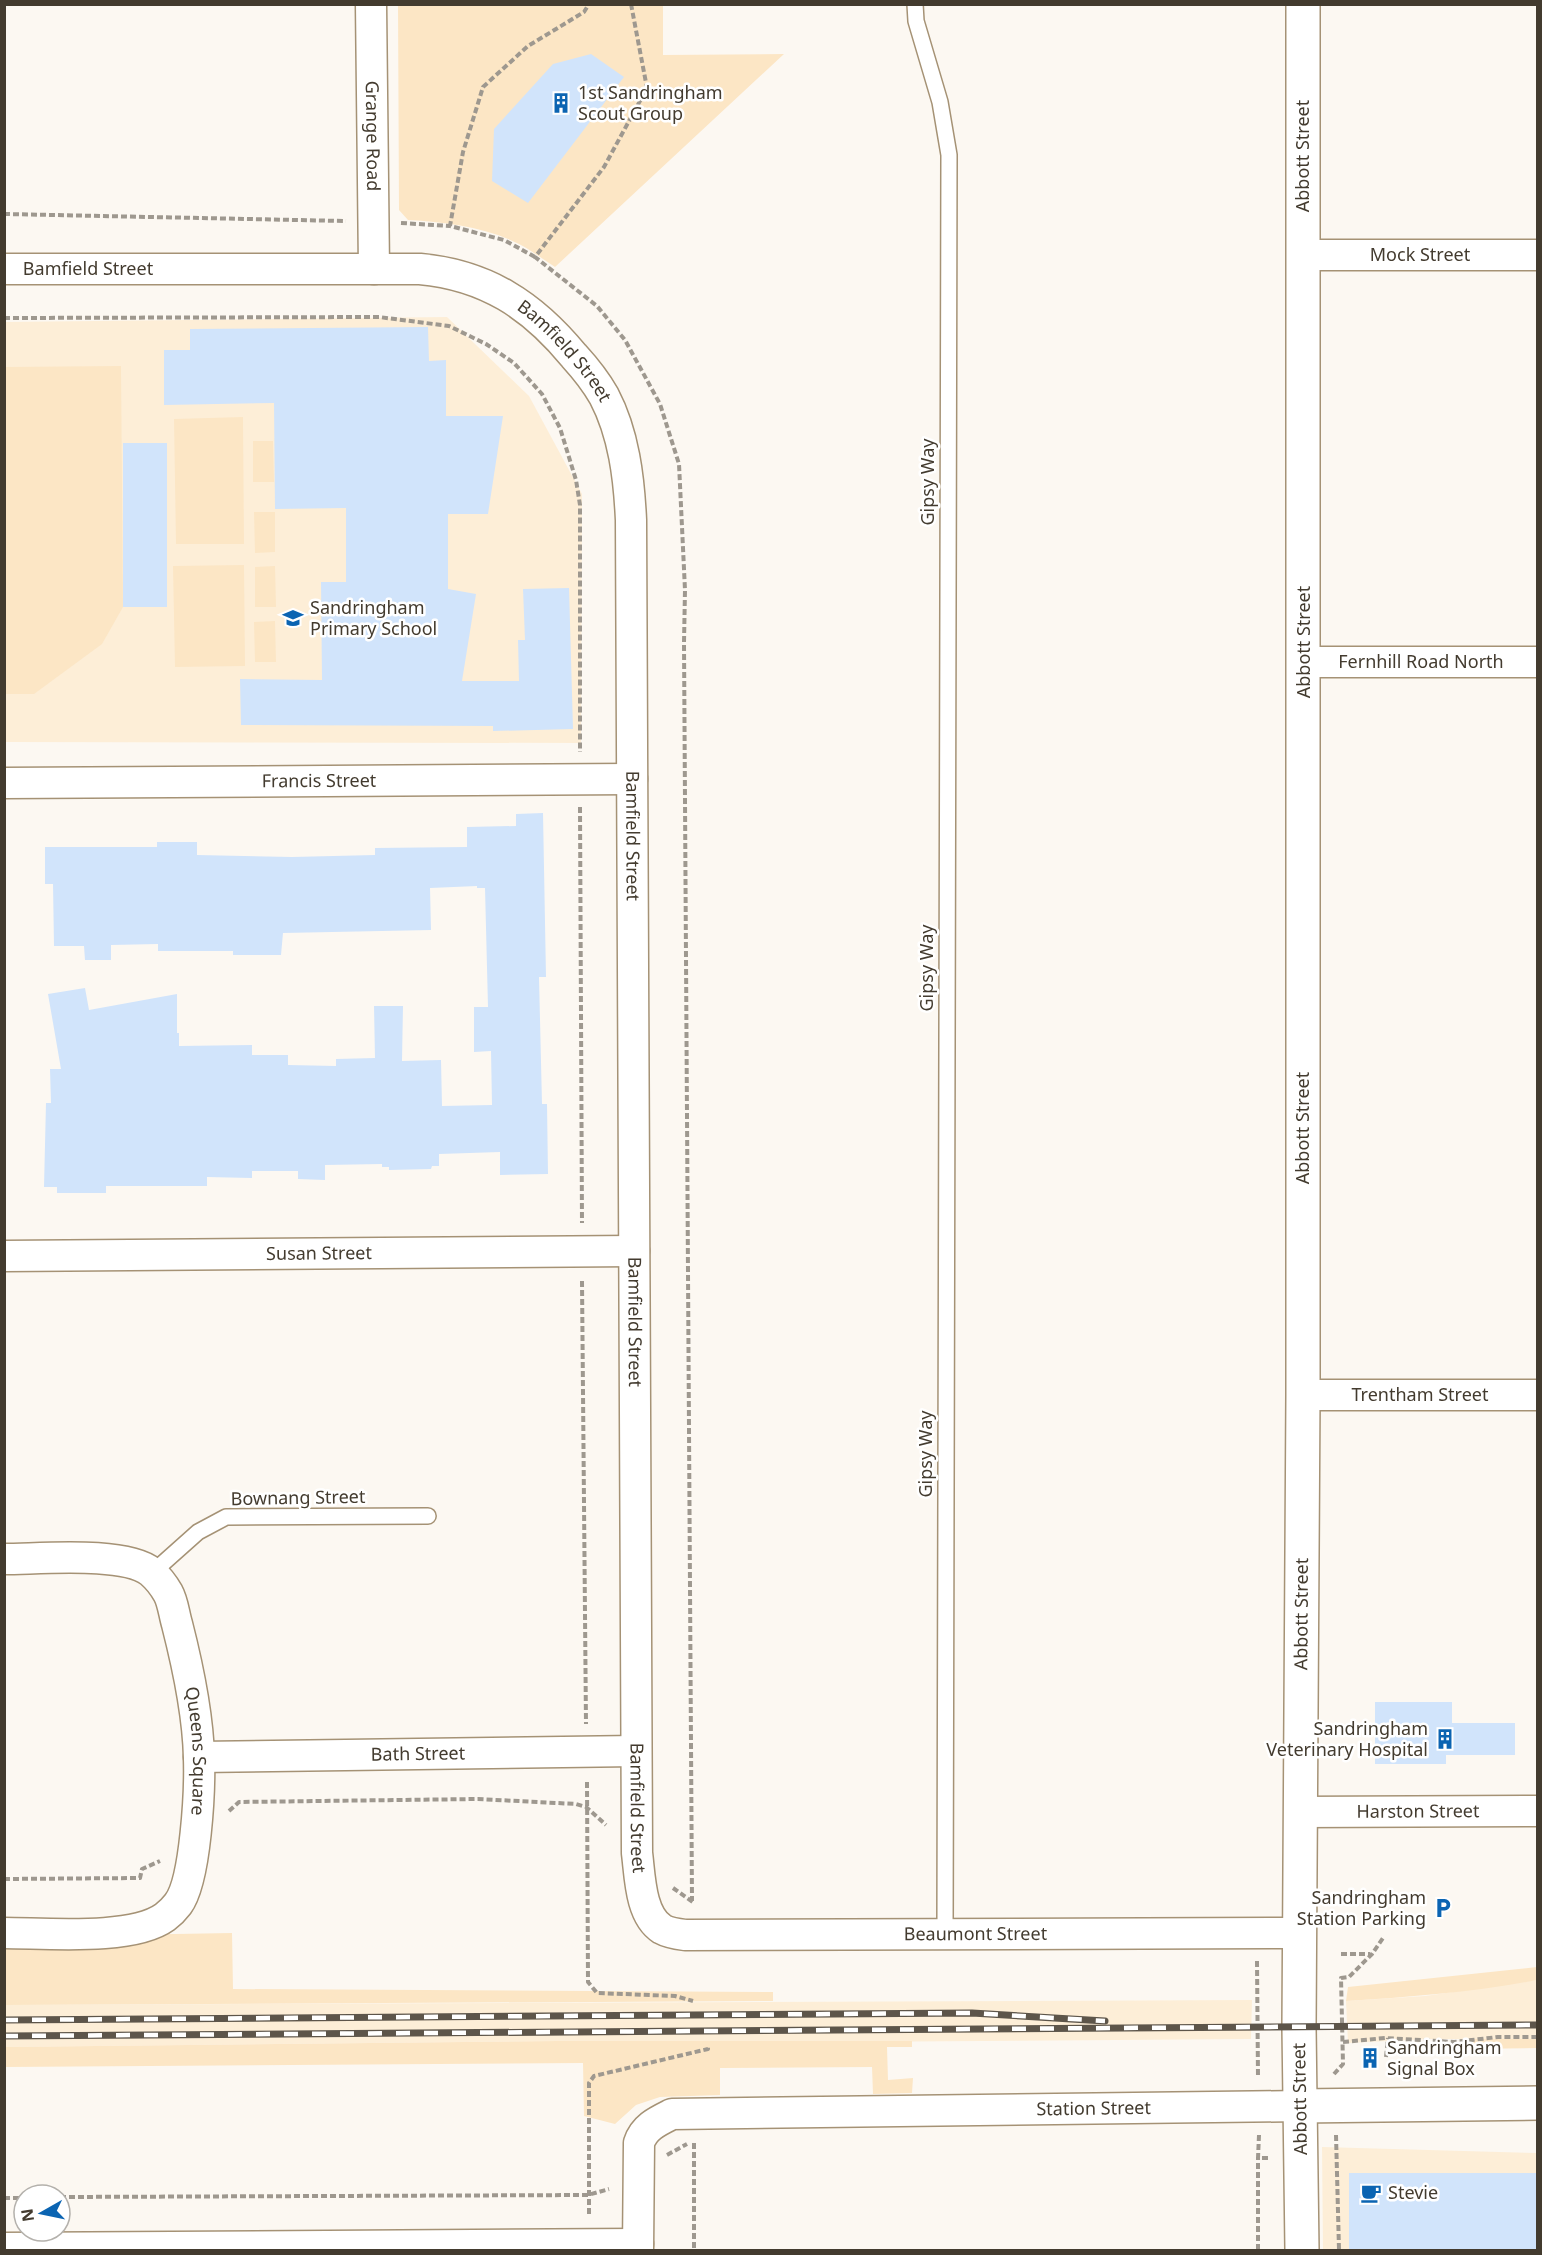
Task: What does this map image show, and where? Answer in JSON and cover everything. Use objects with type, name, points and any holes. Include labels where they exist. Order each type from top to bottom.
[{"type":"street","name":"Grange Road","points":[[371,4],[374,269]]},
{"type":"street","name":"Abbott Street","points":[[1302,2250],[1299,1933],[1303,1395],[1303,4]]},
{"type":"street","name":"Mock Street","points":[[1303,255],[1538,255]]},
{"type":"street","name":"Bamfield Street","points":[[4,269],[420,269],[446,271],[474,279],[507,295],[537,315],[583,366],[604,396],[626,459],[630,488],[637,1853],[640,1884],[646,1906],[656,1924]]},
{"type":"street","name":"Fernhill Road North","points":[[1304,662],[1538,662]]},
{"type":"street","name":"Francis Street","points":[[4,783],[632,778]]},
{"type":"street","name":"Susan Street","points":[[4,1256],[634,1251]]},
{"type":"street","name":"Trentham Street","points":[[1303,1395],[1538,1395]]},
{"type":"street","points":[[4,1559],[117,1560],[141,1566],[152,1573]]},
{"type":"street","name":"Queens Square","points":[[4,1933],[130,1930],[164,1917],[179,1903],[195,1847],[199,1757],[196,1721],[182,1641],[169,1595],[152,1573]]},
{"type":"street","name":"Bath Street","points":[[199,1757],[636,1751]]},
{"type":"street","name":"Harston Street","points":[[1300,1812],[1538,1811]]},
{"type":"street","name":"Beaumont Street","points":[[656,1924],[664,1930],[685,1935],[1299,1933]]},
{"type":"street","name":"Station Street","points":[[638,2170],[638,2150],[642,2135],[654,2123],[672,2114],[680,2113],[1538,2103]]},
{"type":"street","points":[[4,2248],[589,2244],[638,2247],[638,2170]]},
{"type":"lane","name":"Gipsy Way","points":[[915,4],[916,21],[945,124],[949,155],[945,1935]]},
{"type":"lane","name":"Bownang Street","points":[[152,1573],[198,1532],[226,1517],[428,1516]]},
{"type":"path","points":[[450,226],[463,152],[483,87],[528,46],[584,12],[589,4]]},
{"type":"path","points":[[535,257],[604,167],[646,88],[631,4]]},
{"type":"path","points":[[4,214],[374,222],[450,226],[504,240],[535,257],[597,306],[625,340],[660,404],[679,464],[685,590],[692,1901]]},
{"type":"path","points":[[4,318],[379,317],[449,326],[486,344],[514,363],[542,394],[560,428],[576,480],[580,506],[582,1252],[588,1982],[597,1993],[675,1996],[693,2001]]},
{"type":"path","points":[[1339,2250],[1334,2074],[1343,2064],[1341,1978],[1349,1977],[1372,1954],[1383,1938]]},
{"type":"path","points":[[1341,1954],[1372,1954]]},
{"type":"path","points":[[1343,2042],[1388,2038],[1454,2042],[1498,2037],[1538,2037]]},
{"type":"path","points":[[1386,2056],[1388,2038]]},
{"type":"path","points":[[589,2244],[589,2083],[594,2076],[708,2049],[708,2045]]},
{"type":"path","points":[[72,2198],[588,2195],[611,2189],[638,2170],[694,2141],[694,2250]]},
{"type":"path","points":[[1258,2158],[1258,2250]]},
{"type":"shaded area","points":[[398,5],[663,5],[663,55],[784,54],[555,267],[524,247],[493,233],[465,226],[408,220],[399,210]]},
{"type":"shaded area","name":"Sandringham Primary School","points":[[447,317],[529,396],[582,494],[581,743],[5,742],[4,322]]},
{"type":"shaded area","points":[[121,366],[123,607],[102,644],[34,694],[5,694],[4,367]]},
{"type":"shaded area","points":[[243,417],[244,544],[176,544],[174,419]]},
{"type":"shaded area","points":[[253,441],[273,441],[274,482],[253,482]]},
{"type":"shaded area","points":[[254,512],[275,512],[275,552],[255,553]]},
{"type":"shaded area","points":[[244,565],[245,666],[175,667],[173,566]]},
{"type":"shaded area","points":[[275,566],[276,607],[255,607],[255,567]]},
{"type":"shaded area","points":[[275,621],[276,662],[255,662],[254,622]]},
{"type":"shaded area","points":[[232,1933],[233,1989],[773,1992],[773,2001],[5,2005],[4,1937]]},
{"type":"shaded area","points":[[1537,1967],[1537,1980],[1442,1994],[1346,2001],[1348,1987]]},
{"type":"shaded area","points":[[1537,1980],[1537,2039],[1428,2039],[1348,2043],[1346,2001],[1425,1996]]},
{"type":"shaded area","points":[[1252,2000],[1251,2039],[841,2042],[558,2041],[5,2047],[4,2005]]},
{"type":"shaded area","points":[[1461,2039],[1537,2039],[1537,2048],[1461,2049]]},
{"type":"shaded area","points":[[558,2041],[912,2041],[912,2047],[887,2047],[888,2080],[913,2078],[912,2093],[873,2094],[872,2067],[720,2068],[720,2095],[660,2097],[636,2105],[615,2124],[584,2116],[583,2063],[4,2067],[5,2047]]},
{"type":"shaded area","points":[[1322,2147],[1537,2153],[1537,2250],[1323,2250]]},
{"type":"building","name":"1st Sandringham Scout Group","points":[[591,54],[624,77],[528,203],[492,181],[494,129],[553,64]]},
{"type":"building","points":[[428,327],[429,361],[446,360],[446,416],[503,416],[488,514],[448,514],[448,589],[476,594],[462,681],[519,681],[518,640],[525,640],[523,589],[569,588],[573,729],[493,731],[493,726],[241,725],[240,679],[322,680],[321,582],[346,582],[346,508],[275,509],[274,403],[164,405],[164,350],[190,350],[190,329]]},
{"type":"building","points":[[123,443],[167,443],[167,607],[123,607]]},
{"type":"building","points":[[543,813],[546,977],[539,977],[542,1104],[547,1104],[548,1174],[500,1175],[500,1152],[439,1154],[439,1166],[432,1166],[431,1169],[389,1170],[389,1167],[382,1167],[382,1164],[325,1165],[325,1180],[298,1179],[298,1171],[252,1171],[252,1178],[207,1177],[207,1186],[106,1186],[106,1193],[57,1193],[57,1187],[44,1187],[46,1103],[51,1103],[50,1069],[61,1069],[48,994],[85,988],[89,1010],[177,994],[179,1046],[252,1045],[252,1055],[288,1055],[288,1065],[336,1066],[336,1059],[375,1058],[374,1006],[403,1006],[402,1061],[441,1060],[442,1106],[492,1105],[491,1051],[474,1052],[474,1007],[488,1007],[485,888],[477,888],[477,886],[430,888],[431,930],[283,933],[281,955],[233,955],[233,951],[158,951],[158,944],[111,945],[111,960],[85,960],[84,946],[54,946],[53,884],[45,884],[45,847],[157,847],[157,842],[197,842],[197,855],[292,857],[375,855],[375,848],[467,847],[467,827],[516,826],[516,814]]},
{"type":"building","name":"Sandringham Veterinary Hospital","points":[[1375,1702],[1452,1702],[1452,1723],[1515,1723],[1515,1755],[1446,1755],[1446,1764],[1375,1764]]},
{"type":"building","points":[[1349,2173],[1538,2173],[1538,2250],[1349,2250]]},
{"type":"railway","points":[[4,2020],[972,2013],[1105,2021]]},
{"type":"railway","points":[[4,2036],[1538,2025]]},
{"type":"place","name":"1st Sandringham Scout Group","points":[[561,103]]},
{"type":"place","name":"Sandringham Primary School","points":[[293,618]]},
{"type":"place","name":"Sandringham Veterinary Hospital","points":[[1445,1739]]},
{"type":"place","name":"Sandringham Station Parking","points":[[1443,1908]]},
{"type":"place","name":"Sandringham Signal Box","points":[[1370,2058]]},
{"type":"place","name":"Stevie","points":[[1371,2193]]}]
